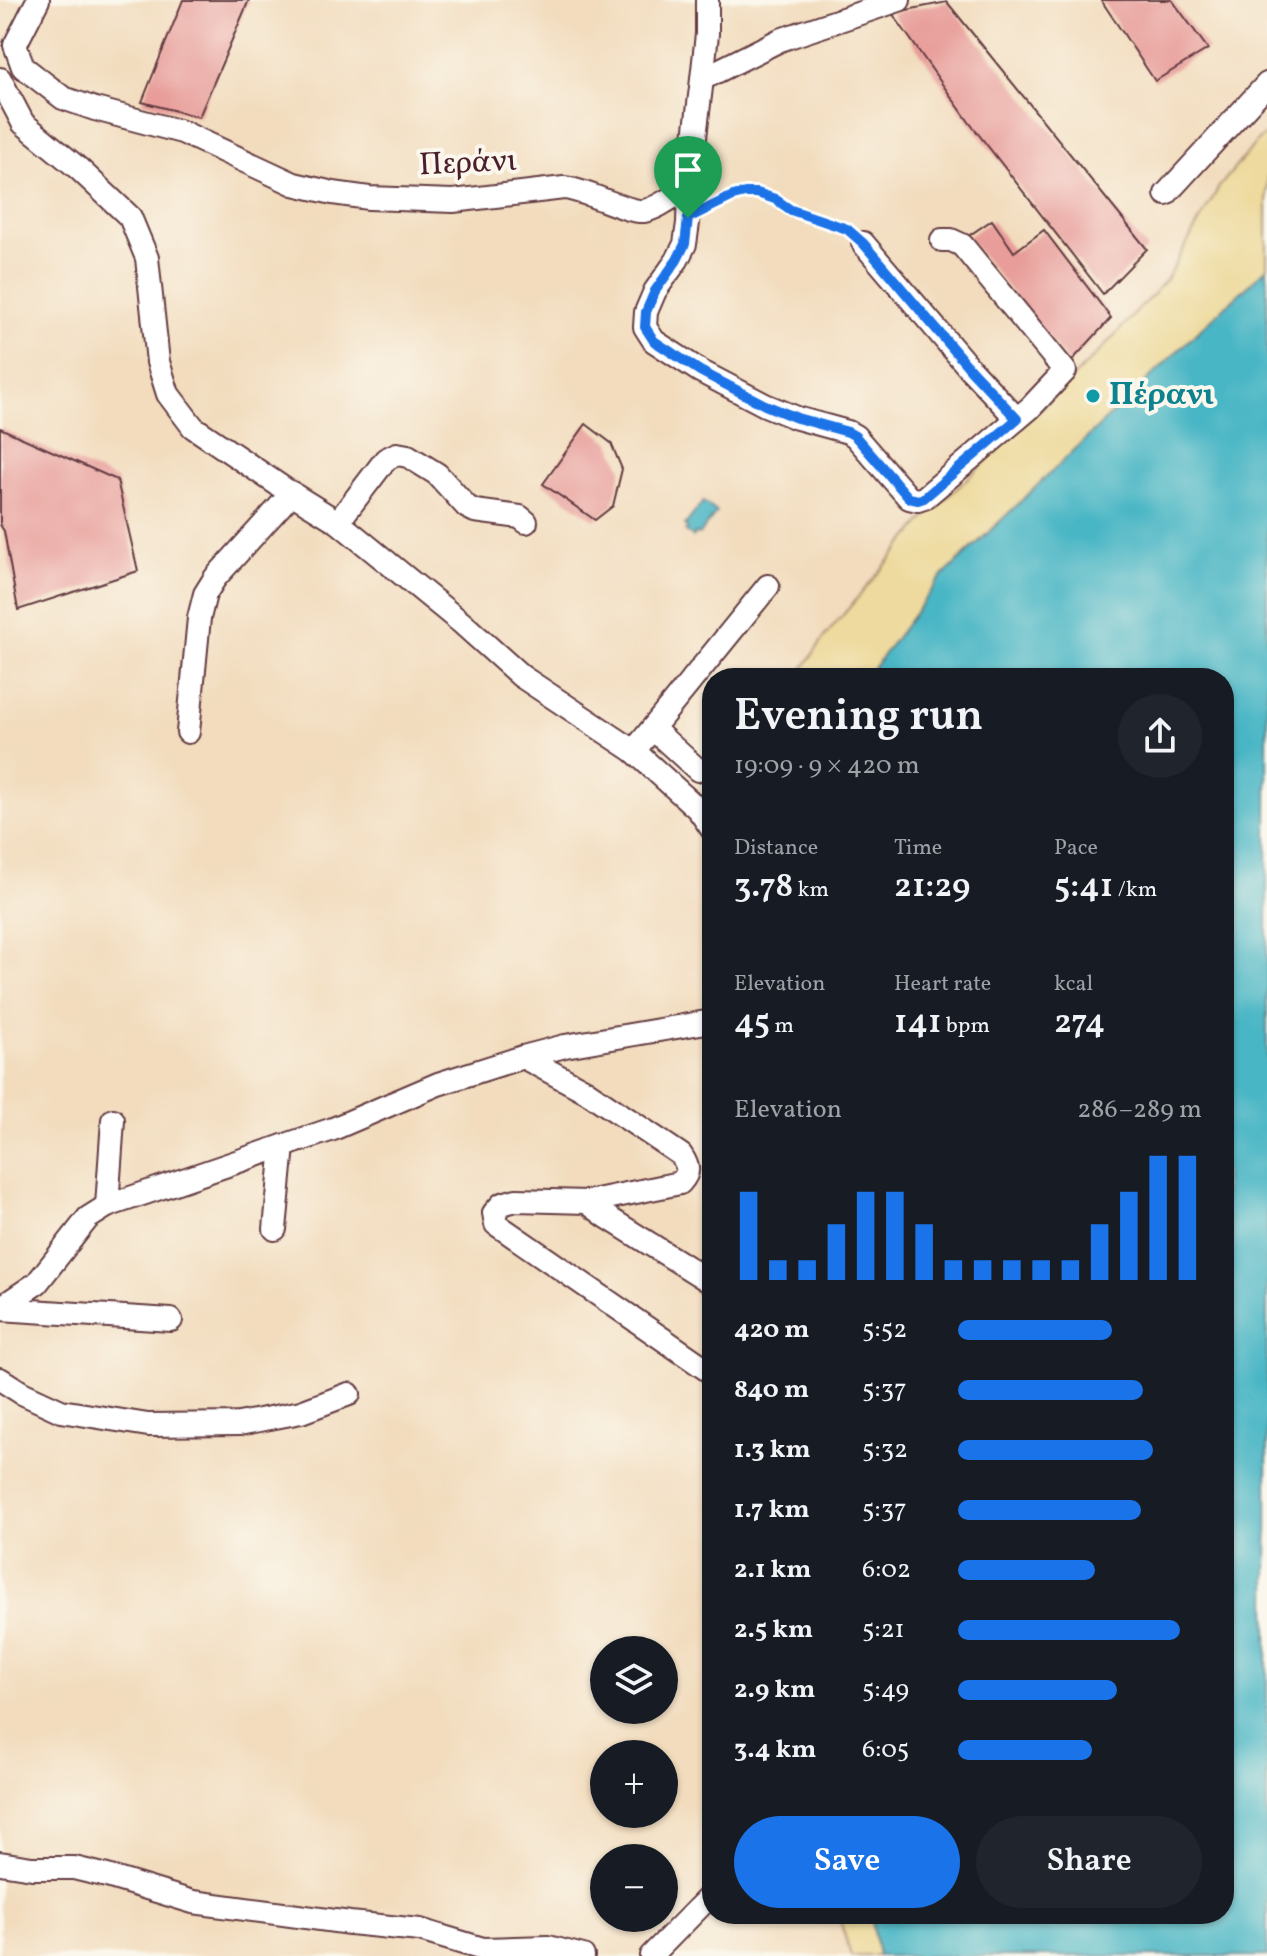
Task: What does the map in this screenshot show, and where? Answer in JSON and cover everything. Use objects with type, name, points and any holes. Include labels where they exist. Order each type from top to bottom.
[{"type":"street","name":"Περάνι","points":[[38,0],[8,45],[23,67],[63,98],[182,132],[294,184],[369,198],[453,201],[564,188],[643,211],[689,187]]},
{"type":"street","points":[[707,0],[707,34],[685,244],[655,291],[646,312],[645,327],[654,341],[700,371],[765,405],[855,436],[909,498],[924,498],[1030,408],[1065,371],[962,245],[942,240]]},
{"type":"street","points":[[702,79],[780,40],[899,0]]},
{"type":"street","points":[[0,79],[23,123],[79,169],[130,217],[147,258],[158,362],[168,394],[193,427],[338,522],[463,624],[521,676],[634,751],[702,815]]},
{"type":"street","points":[[1166,194],[1267,84]]},
{"type":"street","points":[[863,243],[1017,419]]},
{"type":"street","points":[[338,522],[386,459],[397,454],[408,456],[437,474],[467,507],[475,511],[520,517],[526,522]]},
{"type":"street","points":[[188,732],[199,618],[205,594],[215,578],[292,493]]},
{"type":"street","points":[[702,668],[768,586]]},
{"type":"street","points":[[634,751],[702,668]]},
{"type":"street","points":[[653,729],[698,770]]},
{"type":"street","points":[[0,1309],[37,1283],[88,1218],[107,1206],[333,1129],[438,1084],[523,1057],[565,1046],[702,1023]]},
{"type":"street","points":[[523,1057],[586,1091],[681,1155],[687,1165],[686,1176],[680,1183],[587,1202],[516,1200],[502,1204],[494,1213],[496,1224],[702,1366]]},
{"type":"street","points":[[107,1206],[113,1120]]},
{"type":"street","points":[[275,1229],[283,1146]]},
{"type":"street","points":[[587,1202],[702,1277]]},
{"type":"street","points":[[0,1309],[171,1320]]},
{"type":"street","points":[[0,1379],[61,1411],[148,1425],[239,1424],[301,1412],[349,1394]]},
{"type":"street","points":[[0,1863],[32,1868],[74,1868],[204,1904],[420,1930],[483,1949],[548,1947],[583,1956]]},
{"type":"street","points":[[651,1956],[702,1904]]},
{"type":"path","points":[[688,218],[733,196],[757,193],[775,199],[791,210],[847,229],[863,243]]},
{"type":"sand","name":"Πέρανι","points":[[1267,134],[1267,268],[941,578],[874,668],[804,668],[825,636],[927,516],[1102,349],[1166,280],[1219,187],[1258,140]]},
{"type":"sand","points":[[841,1924],[873,1924],[878,1956],[851,1956]]},
{"type":"water","points":[[1267,268],[1267,1956],[878,1956],[873,1924],[1234,1924],[1234,668],[874,668],[941,578]]},
{"type":"water","points":[[703,502],[717,512],[699,535],[696,533],[693,537],[685,531],[688,528],[685,525]]},
{"type":"building","points":[[183,0],[249,0],[199,117],[142,102]]},
{"type":"building","points":[[1101,0],[1172,0],[1208,49],[1155,81]]},
{"type":"building","points":[[947,2],[1147,249],[1103,294],[969,122],[892,13]]},
{"type":"building","points":[[992,220],[1014,252],[1044,230],[1111,318],[1069,364],[967,237]]},
{"type":"building","points":[[586,424],[611,443],[622,469],[613,506],[595,520],[543,484]]},
{"type":"building","points":[[0,428],[117,480],[138,571],[18,610],[4,531],[0,525]]},
{"type":"place","name":"Πέρανι","points":[[1093,396]]},
{"type":"route","points":[[757,193],[775,199],[791,210],[847,229],[863,243],[1017,419],[918,500],[909,498],[855,436],[765,405],[700,371],[654,341],[645,327],[646,312],[655,291],[685,244],[688,218],[733,196],[757,193]]}]
